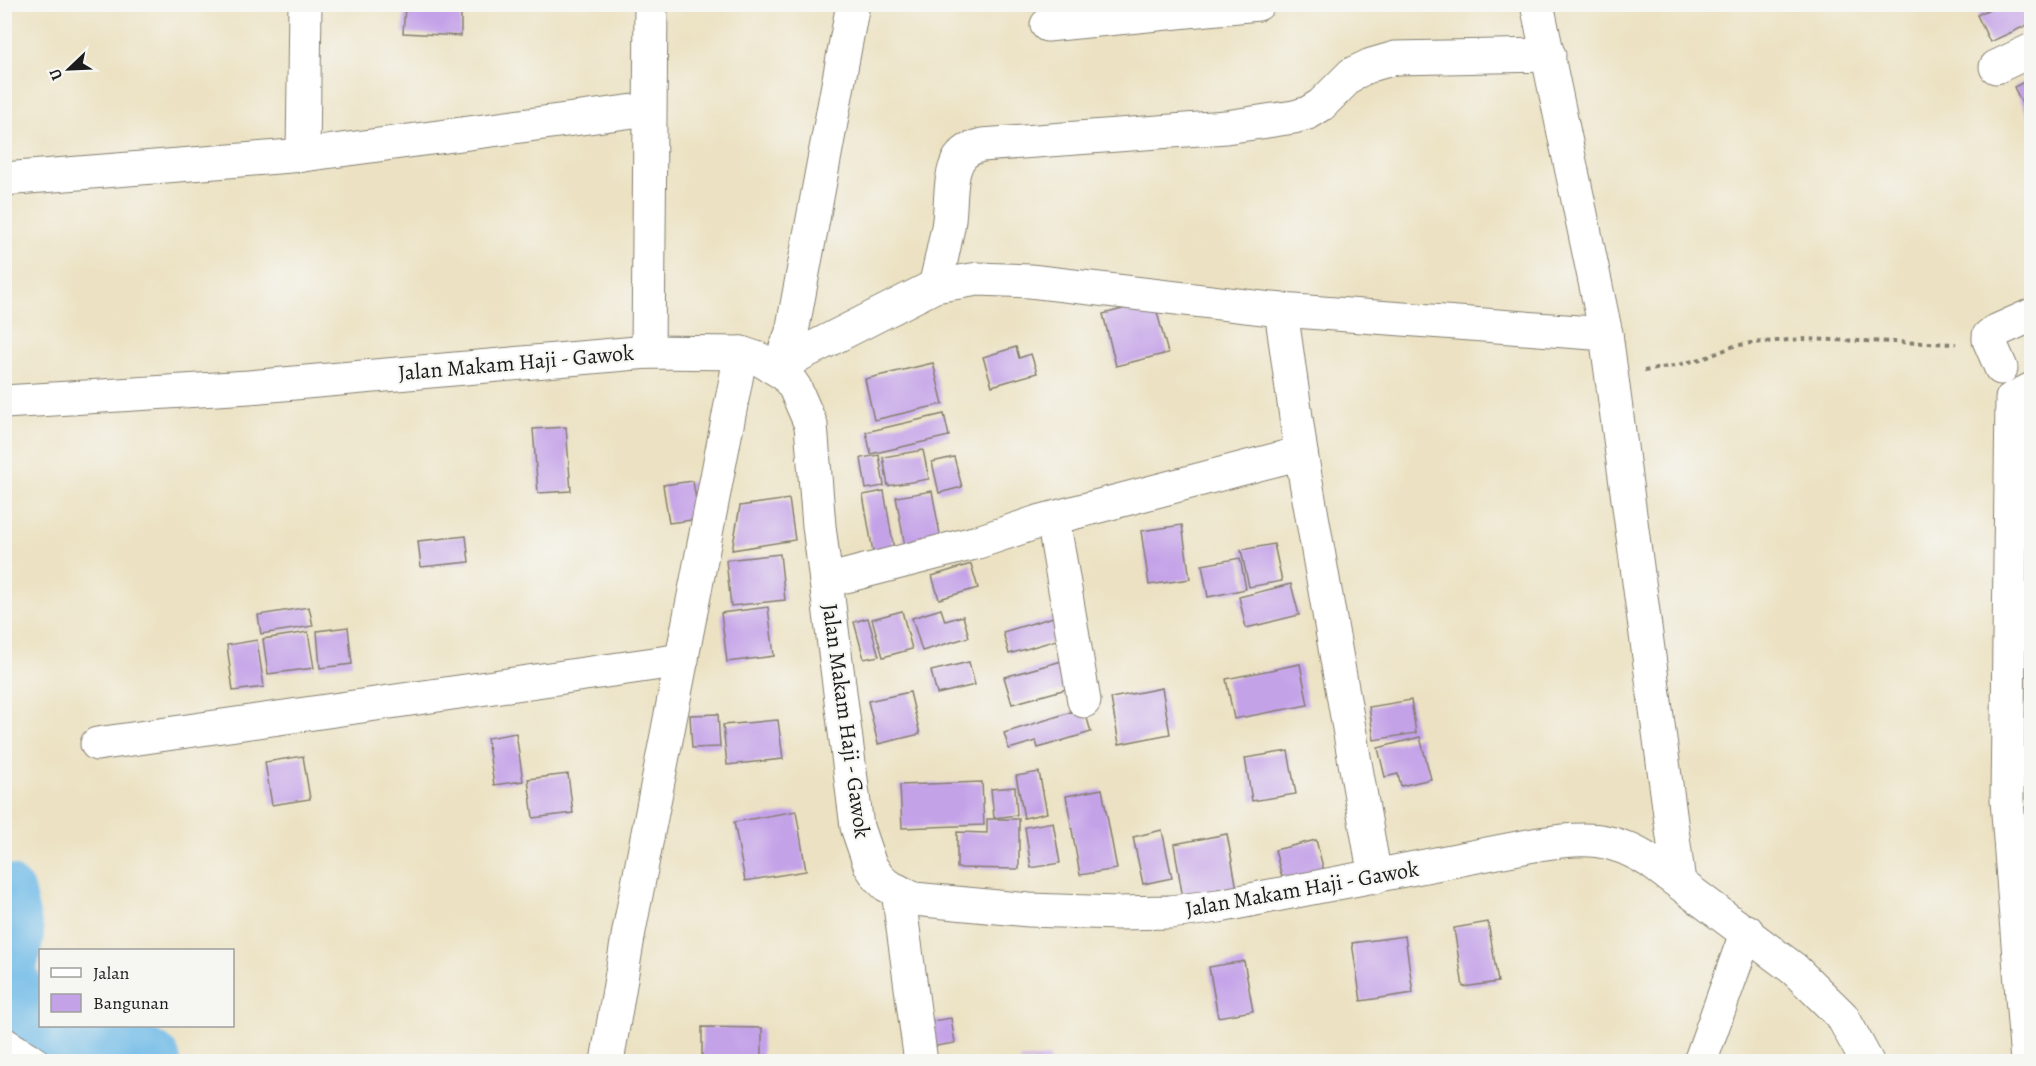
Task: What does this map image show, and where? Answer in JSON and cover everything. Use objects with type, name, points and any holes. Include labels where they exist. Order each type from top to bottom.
[{"type":"street","points":[[303,155],[305,4]]},
{"type":"street","points":[[648,352],[651,4]]},
{"type":"street","points":[[778,369],[792,332],[853,4]]},
{"type":"street","points":[[1047,25],[1258,4]]},
{"type":"street","points":[[1538,4],[1606,334],[1679,882]]},
{"type":"street","points":[[1996,67],[2031,51]]},
{"type":"street","points":[[935,286],[948,225],[955,170],[961,156],[974,147],[982,144],[1226,127],[1294,117],[1308,113],[1322,105],[1352,74],[1395,58],[1549,55]]},
{"type":"street","points":[[4,179],[303,155],[649,109]]},
{"type":"street","points":[[778,369],[800,355],[935,286],[978,279],[1030,281],[1281,310],[1606,334]]},
{"type":"street","points":[[1281,310],[1301,453],[1375,877]]},
{"type":"street","points":[[2001,368],[1989,336],[2031,315]]},
{"type":"street","name":"Jalan Makam Haji - Gawok","points":[[4,402],[249,387],[648,352],[741,353],[759,359],[786,375],[795,388],[811,425],[819,526],[857,827],[870,865],[886,885],[914,899],[964,905],[1040,910],[1170,912],[1219,906],[1571,839],[1602,840],[1632,849],[1794,969],[1842,1016],[1867,1062]]},
{"type":"street","points":[[607,1062],[629,932],[741,353]]},
{"type":"street","points":[[2027,1062],[2019,795],[2020,667],[2012,399],[2031,389]]},
{"type":"street","points":[[826,581],[978,542],[1053,519],[1301,453]]},
{"type":"street","points":[[1053,519],[1084,701]]},
{"type":"street","points":[[97,744],[682,660]]},
{"type":"street","points":[[898,891],[921,1062]]},
{"type":"street","points":[[1700,1062],[1747,932]]},
{"type":"street","points":[[4,1044],[33,1062]]},
{"type":"path","points":[[1611,376],[1674,366],[1708,357],[1734,346],[1751,343],[1802,339],[1958,344]]},
{"type":"building","points":[[2000,4],[2032,4],[2032,23],[1990,42],[1977,15]]},
{"type":"building","points":[[405,8],[461,11],[461,36],[403,33]]},
{"type":"building","points":[[2032,78],[2032,124],[2014,87]]},
{"type":"building","points":[[1154,301],[1168,353],[1116,366],[1103,314]]},
{"type":"building","points":[[1016,347],[1019,358],[1031,354],[1037,373],[992,386],[983,357]]},
{"type":"building","points":[[933,363],[943,404],[874,420],[865,379]]},
{"type":"building","points":[[944,414],[949,436],[871,454],[866,432]]},
{"type":"building","points":[[566,427],[571,491],[538,493],[533,429]]},
{"type":"building","points":[[923,450],[929,479],[888,486],[883,457]]},
{"type":"building","points":[[879,455],[884,486],[866,489],[861,458]]},
{"type":"building","points":[[954,457],[962,487],[939,493],[932,462]]},
{"type":"building","points":[[693,481],[699,519],[669,523],[663,485]]},
{"type":"building","points":[[884,491],[894,549],[873,552],[863,495]]},
{"type":"building","points":[[932,491],[941,540],[905,547],[896,497]]},
{"type":"building","points":[[789,499],[795,540],[732,550],[740,506]]},
{"type":"building","points":[[1182,525],[1190,579],[1149,585],[1141,531]]},
{"type":"building","points":[[466,536],[469,562],[421,567],[418,541]]},
{"type":"building","points":[[1274,544],[1282,581],[1249,587],[1241,550]]},
{"type":"building","points":[[780,554],[785,600],[731,606],[726,560]]},
{"type":"building","points":[[1240,558],[1246,589],[1208,597],[1202,565]]},
{"type":"building","points":[[971,564],[978,588],[939,599],[932,576]]},
{"type":"building","points":[[1291,584],[1299,615],[1246,628],[1239,597]]},
{"type":"building","points":[[309,607],[313,626],[261,634],[258,615]]},
{"type":"building","points":[[768,607],[774,656],[727,662],[721,613]]},
{"type":"building","points":[[941,609],[945,621],[963,616],[969,637],[922,651],[912,618]]},
{"type":"building","points":[[902,611],[912,649],[883,657],[872,619]]},
{"type":"building","points":[[1060,615],[1067,637],[1009,654],[1003,632]]},
{"type":"building","points":[[868,618],[879,656],[864,659],[854,622]]},
{"type":"building","points":[[348,627],[352,664],[320,668],[317,631]]},
{"type":"building","points":[[308,632],[314,668],[268,674],[263,639]]},
{"type":"building","points":[[257,640],[264,687],[233,691],[227,645]]},
{"type":"building","points":[[1062,661],[1070,688],[1012,704],[1004,677]]},
{"type":"building","points":[[969,662],[975,685],[937,694],[931,671]]},
{"type":"building","points":[[1300,664],[1308,705],[1234,719],[1226,679]]},
{"type":"building","points":[[1162,688],[1170,734],[1119,744],[1111,698]]},
{"type":"building","points":[[910,692],[920,734],[878,744],[868,701]]},
{"type":"building","points":[[1411,700],[1416,733],[1374,740],[1369,707]]},
{"type":"building","points":[[1084,708],[1091,732],[1038,748],[1036,741],[1009,749],[1004,733]]},
{"type":"building","points":[[718,714],[720,747],[692,748],[690,715]]},
{"type":"building","points":[[778,720],[783,759],[727,765],[723,725]]},
{"type":"building","points":[[516,733],[523,781],[494,785],[487,738]]},
{"type":"building","points":[[1420,737],[1431,779],[1401,786],[1398,774],[1385,777],[1378,748]]},
{"type":"building","points":[[1288,751],[1296,794],[1252,801],[1245,758]]},
{"type":"building","points":[[303,756],[310,799],[272,805],[265,762]]},
{"type":"building","points":[[1039,772],[1047,813],[1024,818],[1016,776]]},
{"type":"building","points":[[568,774],[573,813],[533,818],[528,779]]},
{"type":"building","points":[[982,782],[984,825],[902,828],[900,785]]},
{"type":"building","points":[[1015,787],[1017,815],[994,818],[991,789]]},
{"type":"building","points":[[1102,789],[1117,869],[1080,875],[1066,796]]},
{"type":"building","points":[[796,811],[806,871],[745,881],[734,822]]},
{"type":"building","points":[[987,819],[1019,819],[1019,869],[957,868],[957,832],[987,833]]},
{"type":"building","points":[[1053,822],[1060,863],[1031,868],[1025,827]]},
{"type":"building","points":[[1162,830],[1172,878],[1143,884],[1133,837]]},
{"type":"building","points":[[1227,834],[1237,889],[1183,899],[1174,844]]},
{"type":"building","points":[[1316,840],[1325,875],[1284,885],[1275,850]]},
{"type":"building","points":[[1488,922],[1498,982],[1463,987],[1454,928]]},
{"type":"building","points":[[1405,936],[1413,993],[1361,1001],[1352,943]]},
{"type":"building","points":[[1244,961],[1253,1011],[1218,1017],[1209,967]]},
{"type":"building","points":[[951,1018],[955,1043],[930,1047],[925,1022]]},
{"type":"building","points":[[702,1027],[762,1028],[762,1062],[702,1062]]},
{"type":"building","points":[[1049,1057],[1050,1062],[1020,1062],[1020,1060]]},
{"type":"waterway","points":[[4,895],[13,935],[5,972],[33,1037],[102,1041],[150,1062]]}]
